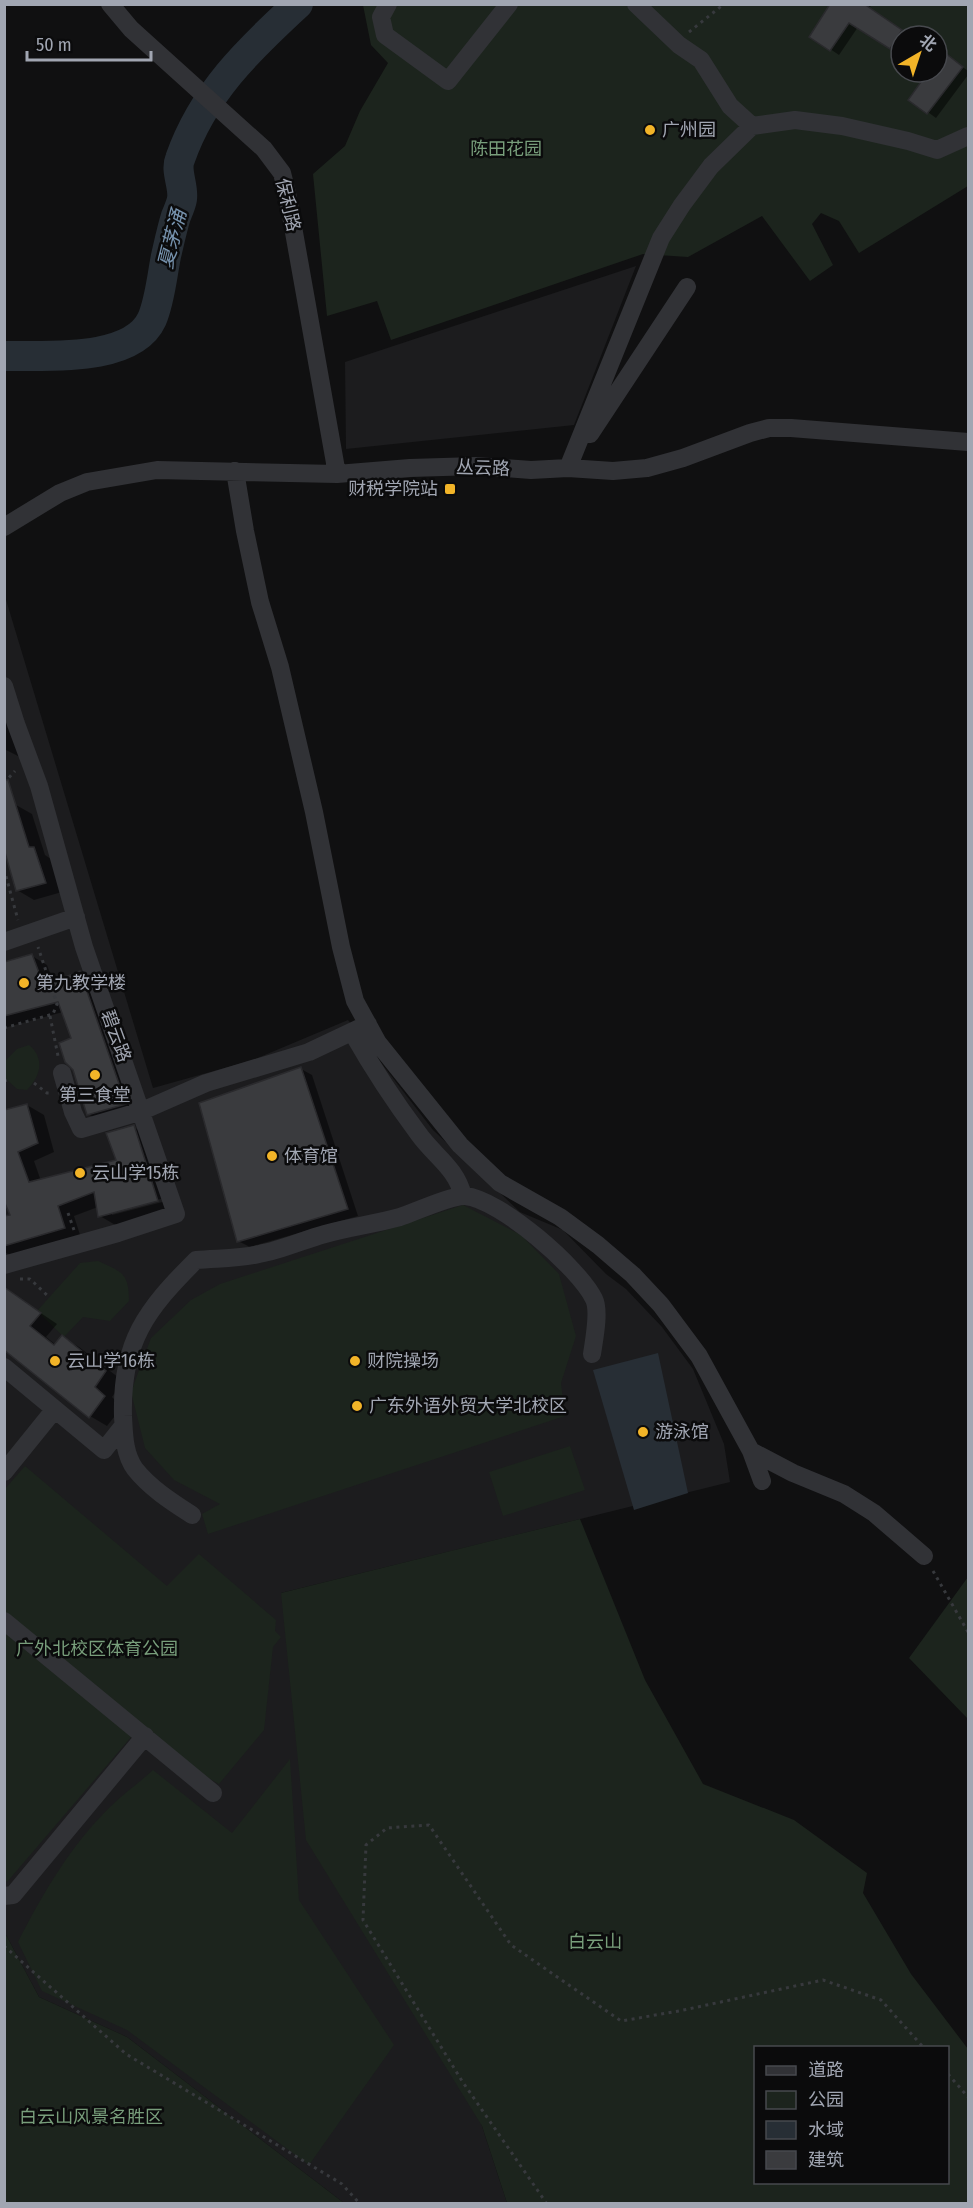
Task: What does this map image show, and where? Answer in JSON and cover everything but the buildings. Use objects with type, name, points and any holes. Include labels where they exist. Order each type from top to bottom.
[{"type":"street","name":"保利路","points":[[110,4],[131,29],[264,149],[282,173],[292,217],[337,474]]},
{"type":"street","points":[[388,4],[381,17],[385,34],[448,81],[509,4]]},
{"type":"street","points":[[636,4],[675,42],[701,60],[730,106],[752,126]]},
{"type":"street","points":[[568,468],[661,238],[711,166],[752,126],[795,120],[842,126],[937,150],[969,136]]},
{"type":"street","points":[[568,468],[687,287]]},
{"type":"street","name":"丛云路","points":[[4,527],[60,493],[87,482],[157,470],[337,474],[476,465],[531,470],[568,468],[613,471],[647,468],[769,428],[969,442]]},
{"type":"street","points":[[235,471],[260,602],[280,667],[368,1060],[419,1135],[459,1181],[463,1196]]},
{"type":"street","name":"碧云路","points":[[4,686],[39,786],[84,947],[177,1214],[4,1265]]},
{"type":"street","points":[[20,937],[76,917]]},
{"type":"street","points":[[62,1073],[81,1129],[142,1111],[206,1083],[309,1052],[360,1028]]},
{"type":"street","points":[[360,1028],[378,1043],[460,1145],[500,1183],[560,1217],[598,1245],[633,1275],[661,1305],[699,1356],[751,1450],[762,1481]]},
{"type":"street","points":[[192,1515],[166,1499],[135,1468],[126,1449],[123,1426],[124,1376],[136,1336],[150,1310],[196,1260],[262,1254],[325,1234],[398,1217],[463,1196],[476,1198],[510,1216],[534,1234],[574,1273],[595,1301],[596,1323],[592,1353]]},
{"type":"street","points":[[4,1367],[104,1450],[123,1426]]},
{"type":"street","points":[[4,1472],[56,1409]]},
{"type":"street","points":[[751,1450],[793,1473],[844,1494],[874,1513],[924,1556]]},
{"type":"street","points":[[4,1621],[213,1793]]},
{"type":"street","points":[[4,1896],[14,1895],[145,1736]]},
{"type":"path","points":[[675,42],[724,4]]},
{"type":"path","points":[[4,869],[20,937],[57,1004],[50,1016],[4,1028]]},
{"type":"path","points":[[50,1016],[62,1073]]},
{"type":"path","points":[[19,1279],[30,1279],[50,1297]]},
{"type":"path","points":[[924,1556],[969,1632]]},
{"type":"path","points":[[547,2204],[462,2081],[363,1920],[366,1845],[387,1828],[429,1826],[511,1945],[621,2021],[680,2011],[823,1980],[881,2000],[922,2046]]},
{"type":"path","points":[[4,1946],[126,2054],[342,2184],[360,2204]]},
{"type":"path","points":[[949,2075],[969,2097]]},
{"type":"shaded area","points":[[636,266],[574,425],[346,449],[345,362]]},
{"type":"shaded area","name":"广东外语外贸大学北校区","points":[[4,593],[153,1088],[253,1060],[348,1020],[433,1130],[520,1212],[563,1230],[606,1274],[626,1289],[662,1327],[693,1369],[724,1444],[730,1482],[281,1593],[482,2126],[507,2203],[344,2203],[127,2037],[39,1997],[5,1933]]},
{"type":"green space","name":"陈田花园","points":[[363,5],[968,5],[968,186],[859,253],[839,221],[821,213],[812,224],[833,265],[810,281],[762,216],[688,257],[643,254],[391,340],[377,301],[327,316],[313,174],[345,146],[360,111],[388,63],[371,45]]},
{"type":"green space","points":[[29,1045],[39,1061],[38,1073],[27,1090],[17,1089],[5,1078],[5,1061],[17,1049]]},
{"type":"green space","name":"财院操场","points":[[463,1205],[521,1235],[559,1274],[576,1336],[561,1383],[565,1416],[208,1534],[202,1514],[220,1504],[174,1480],[145,1448],[131,1392],[151,1338],[191,1300],[220,1284]]},
{"type":"green space","points":[[98,1261],[118,1271],[126,1279],[129,1301],[110,1321],[83,1317],[64,1337],[37,1311],[80,1263]]},
{"type":"green space","points":[[570,1446],[585,1490],[503,1516],[489,1472]]},
{"type":"green space","name":"广外北校区体育公园","points":[[25,1466],[167,1586],[199,1554],[276,1620],[275,1631],[281,1637],[273,1647],[264,1730],[219,1784],[132,1736],[7,1882],[5,1880],[4,1490]]},
{"type":"green space","name":"白云山","points":[[580,1519],[645,1680],[703,1784],[794,1820],[867,1873],[863,1893],[911,1974],[968,2049],[968,2203],[507,2203],[482,2126],[306,1840],[281,1593]]},
{"type":"green space","points":[[968,1577],[968,1719],[909,1658]]},
{"type":"green space","points":[[290,1759],[299,1900],[394,2045],[309,2165],[127,2030],[42,1991],[18,1942],[70,1853],[115,1802],[153,1770],[232,1833]]},
{"type":"green space","name":"白云山风景名胜区","points":[[5,1933],[39,1997],[127,2037],[344,2203],[5,2203]]},
{"type":"water","name":"游泳馆","points":[[658,1353],[688,1493],[634,1510],[593,1370]]},
{"type":"waterway","name":"夏茅涌","points":[[4,356],[86,354],[126,343],[142,333],[152,319],[157,304],[166,256],[182,199],[179,164],[190,135],[201,113],[229,74],[298,4]]},
{"type":"place","name":"广州园","points":[[650,130]]},
{"type":"place","name":"财税学院站","points":[[450,489]]},
{"type":"place","name":"第九教学楼","points":[[24,983]]},
{"type":"place","name":"第三食堂","points":[[95,1075]]},
{"type":"place","name":"体育馆","points":[[272,1156]]},
{"type":"place","name":"云山学15栋","points":[[80,1173]]},
{"type":"place","name":"云山学16栋","points":[[55,1361]]},
{"type":"place","name":"财院操场","points":[[355,1361]]},
{"type":"place","name":"广东外语外贸大学北校区","points":[[357,1406]]},
{"type":"place","name":"游泳馆","points":[[643,1432]]}]
